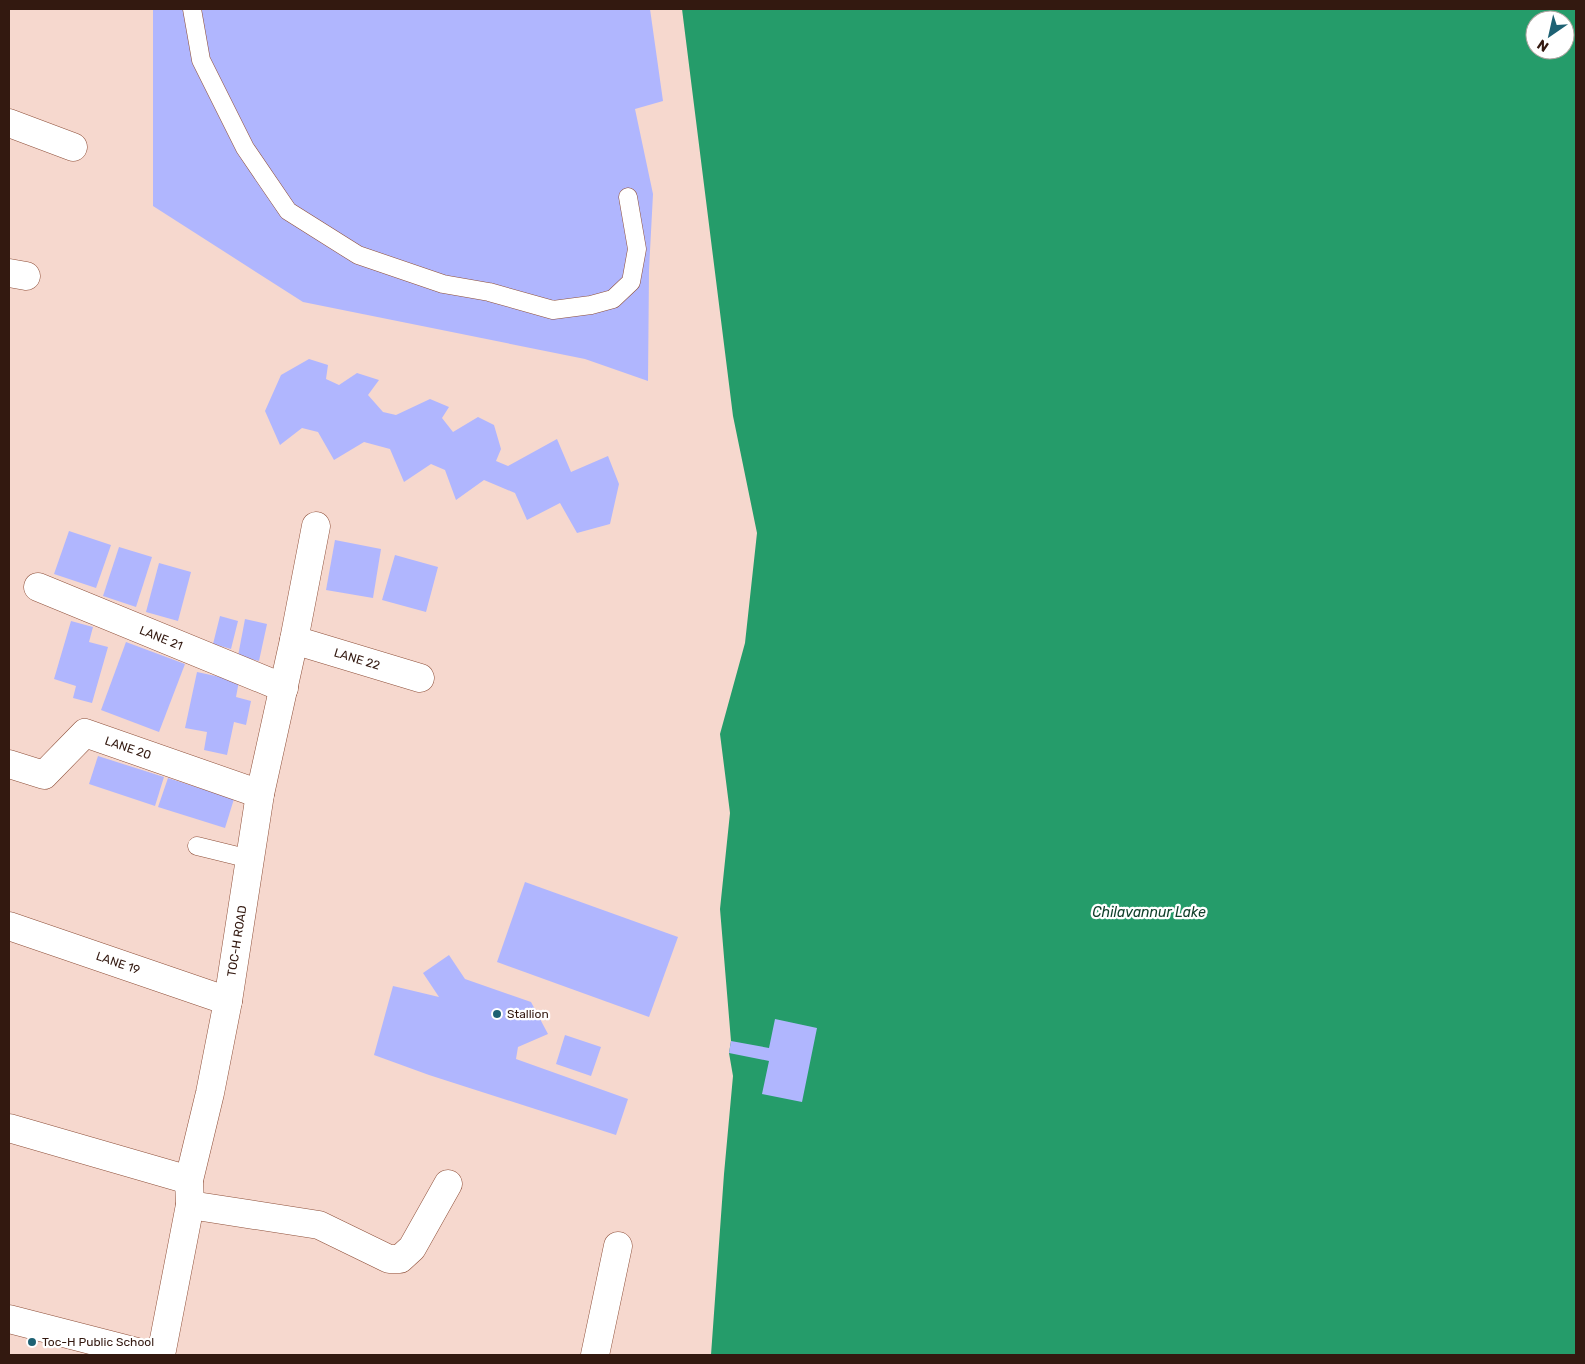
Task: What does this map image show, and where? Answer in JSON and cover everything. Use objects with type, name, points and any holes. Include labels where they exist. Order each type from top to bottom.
[{"type":"street","points":[[9,123],[73,147]]},
{"type":"street","name":"TOC-H ROAD","points":[[161,1355],[190,1193],[228,1001],[260,794],[284,688],[316,526]]},
{"type":"street","name":"LANE 21","points":[[38,587],[284,688]]},
{"type":"street","name":"LANE 22","points":[[294,640],[420,678]]},
{"type":"street","name":"LANE 20","points":[[9,764],[44,775],[85,734],[260,794]]},
{"type":"street","name":"LANE 19","points":[[9,926],[228,1001]]},
{"type":"street","points":[[9,1128],[190,1193],[319,1225],[388,1259],[400,1259],[412,1248],[448,1184]]},
{"type":"street","points":[[595,1355],[618,1246]]},
{"type":"street","points":[[9,1319],[149,1355]]},
{"type":"lane","points":[[192,9],[201,60],[245,148],[288,211],[358,255],[443,284],[490,292],[553,310],[591,305],[613,299],[631,282],[637,249],[628,197]]},
{"type":"lane","points":[[197,846],[250,859]]},
{"type":"water","name":"Chilavannur Lake","points":[[682,9],[1576,9],[1576,1355],[711,1355],[733,1076],[729,1053],[731,1041],[720,909],[730,813],[720,734],[745,643],[757,533],[733,416]]},
{"type":"building","points":[[153,9],[650,9],[663,101],[635,109],[653,194],[649,270],[648,381],[585,359],[303,302],[153,206]]},
{"type":"building","points":[[309,359],[328,365],[326,379],[339,385],[357,373],[379,380],[368,395],[383,412],[396,415],[430,399],[449,407],[442,418],[453,432],[478,417],[494,425],[501,449],[496,461],[508,466],[557,439],[571,472],[608,456],[619,484],[610,524],[577,533],[560,503],[527,520],[515,493],[484,480],[456,500],[445,470],[431,464],[404,482],[390,449],[364,442],[334,460],[318,432],[302,428],[280,445],[265,411],[281,375]]},
{"type":"building","points":[[69,531],[111,545],[96,588],[54,574]]},
{"type":"building","points":[[335,540],[381,549],[373,598],[326,590]]},
{"type":"building","points":[[119,547],[152,557],[136,607],[103,596]]},
{"type":"building","points":[[395,555],[438,567],[426,612],[382,600]]},
{"type":"building","points":[[159,563],[191,572],[178,621],[146,612]]},
{"type":"building","points":[[220,616],[238,621],[231,649],[213,644]]},
{"type":"building","points":[[245,619],[267,624],[259,661],[238,656]]},
{"type":"building","points":[[71,621],[93,627],[89,642],[108,647],[92,703],[73,698],[76,686],[54,679]]},
{"type":"building","points":[[126,642],[185,664],[159,732],[101,710]]},
{"type":"building","points":[[197,672],[239,681],[236,697],[251,701],[246,725],[234,722],[227,755],[204,750],[207,732],[185,728]]},
{"type":"building","points":[[98,756],[164,777],[155,806],[89,784]]},
{"type":"building","points":[[168,778],[234,799],[225,828],[158,807]]},
{"type":"building","points":[[525,882],[678,937],[649,1017],[497,962]]},
{"type":"building","points":[[449,955],[465,979],[531,1002],[548,1034],[518,1047],[516,1059],[628,1099],[616,1135],[429,1075],[374,1055],[393,986],[439,997],[423,973]]},
{"type":"building","points":[[775,1019],[817,1028],[802,1102],[762,1094],[769,1061],[729,1053],[731,1041],[769,1048]]},
{"type":"building","points":[[565,1035],[601,1047],[591,1076],[556,1064]]},
{"type":"place","name":"Stallion","points":[[497,1014]]},
{"type":"place","name":"Toc-H Public School","points":[[32,1342]]}]
